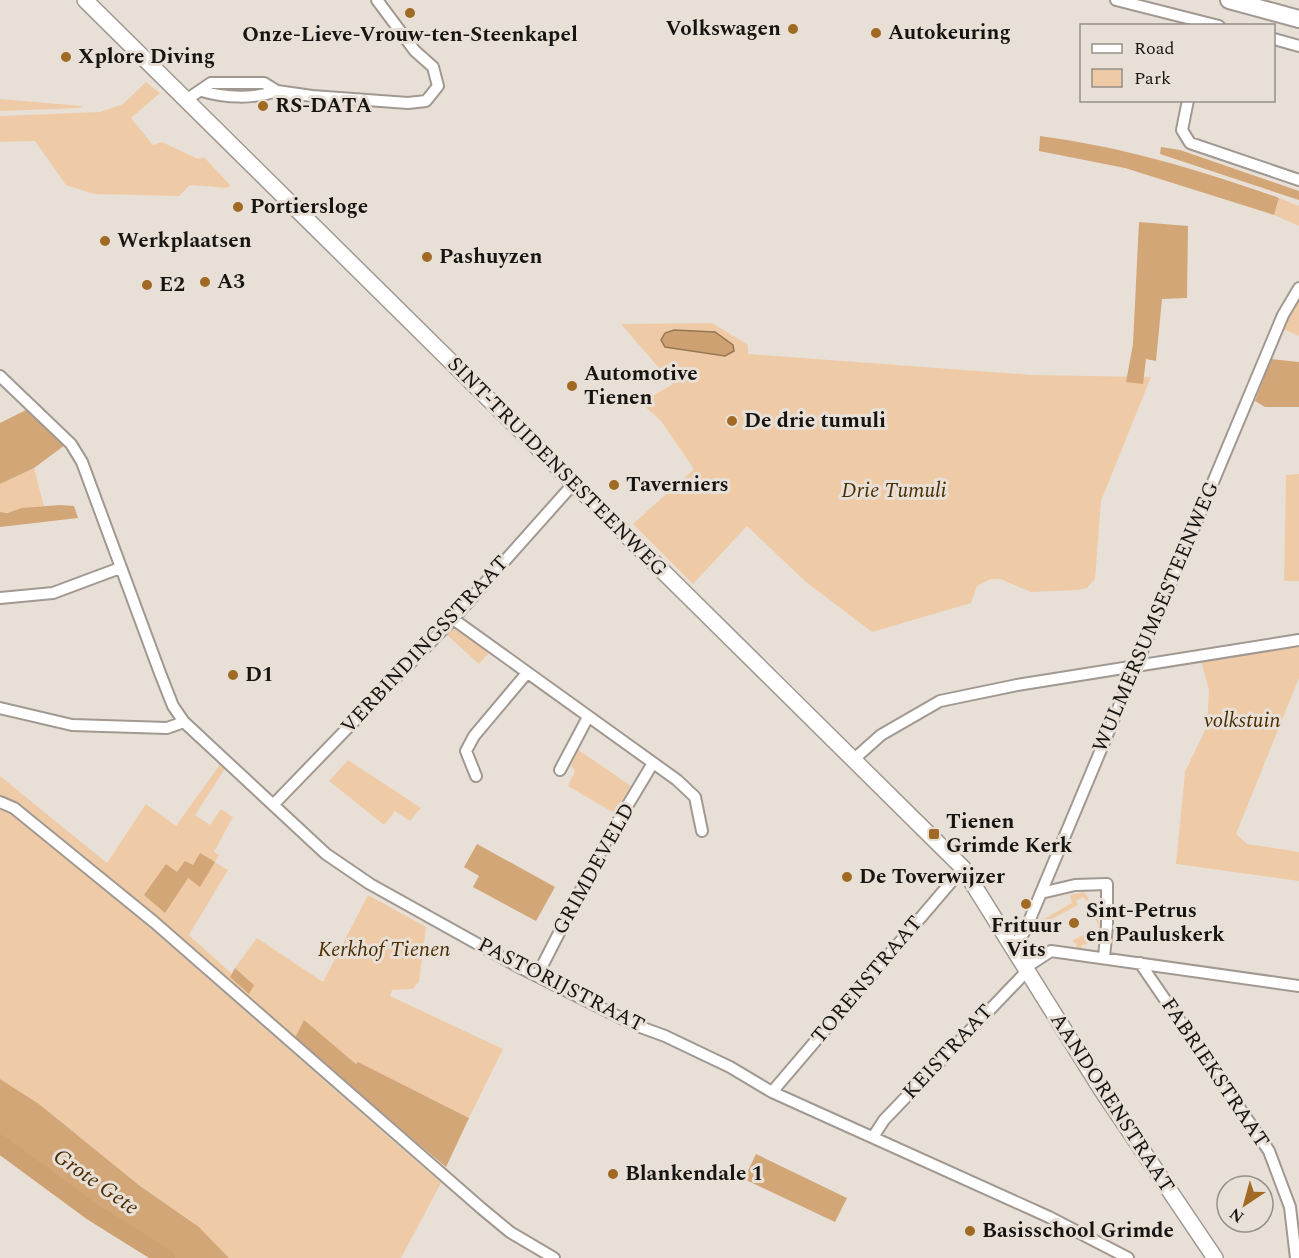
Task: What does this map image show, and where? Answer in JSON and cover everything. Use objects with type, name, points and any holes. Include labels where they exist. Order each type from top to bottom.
[{"type":"highway","points":[[1229,0],[1299,18]]},
{"type":"main road","name":"SINT-TRUIDENSESTEENWEG","points":[[85,0],[963,868],[1013,946]]},
{"type":"main road","name":"AANDORENSTRAAT","points":[[1013,946],[1101,1089],[1215,1258]]},
{"type":"street","points":[[186,100],[202,91],[220,96],[265,95],[277,91],[408,103],[422,103],[430,99],[438,86],[436,74],[415,51],[377,0]]},
{"type":"street","points":[[1116,0],[1206,24]]},
{"type":"street","points":[[1275,39],[1299,46]]},
{"type":"street","points":[[1188,102],[1182,130],[1190,143],[1299,180]]},
{"type":"street","name":"WULMERSUMSESTEENWEG","points":[[1013,946],[1025,931],[1283,315],[1299,288]]},
{"type":"street","name":"PASTORIJSTRAAT","points":[[0,376],[65,438],[82,462],[169,695],[184,722],[332,858],[370,884],[537,976],[635,1025],[665,1036],[730,1067],[772,1092],[1048,1217],[1128,1258]]},
{"type":"street","name":"VERBINDINGSSTRAAT","points":[[273,805],[453,619],[575,482]]},
{"type":"street","points":[[0,598],[53,593],[120,568]]},
{"type":"street","points":[[453,619],[653,763],[695,796],[702,831]]},
{"type":"street","points":[[853,760],[881,735],[940,701],[1135,665],[1299,640]]},
{"type":"street","points":[[476,776],[466,751],[474,736],[526,673]]},
{"type":"street","points":[[0,708],[72,725],[167,728],[184,722]]},
{"type":"street","points":[[560,770],[588,717]]},
{"type":"street","name":"GRIMDEVELD","points":[[537,976],[605,843],[653,763]]},
{"type":"street","points":[[0,802],[14,808],[31,821],[154,922],[481,1209],[510,1232],[555,1258]]},
{"type":"street","name":"TORENSTRAAT","points":[[772,1092],[963,868]]},
{"type":"street","points":[[1041,893],[1075,885],[1107,885],[1104,957]]},
{"type":"street","name":"KEISTRAAT","points":[[873,1137],[884,1120],[1026,969],[1051,951],[1299,986]]},
{"type":"street","name":"FABRIEKSTRAAT","points":[[1140,963],[1269,1151],[1290,1208],[1296,1258]]},
{"type":"green space","points":[[146,82],[160,93],[131,118],[153,145],[162,142],[198,159],[204,157],[231,186],[227,188],[190,185],[179,196],[94,194],[66,185],[35,141],[0,142],[0,116],[100,112],[123,104]]},
{"type":"green space","points":[[0,99],[82,106],[80,108],[0,111]]},
{"type":"green space","points":[[1279,198],[1299,206],[1299,226],[1274,215]]},
{"type":"green space","points":[[1299,294],[1299,336],[1283,329],[1292,303]]},
{"type":"green space","name":"Drie Tumuli","points":[[712,323],[748,345],[748,354],[1032,375],[1151,377],[1101,501],[1095,579],[1087,588],[1079,590],[1031,592],[1000,579],[991,579],[977,586],[971,603],[872,632],[806,582],[747,526],[693,584],[633,524],[694,469],[661,421],[641,403],[673,384],[621,324]]},
{"type":"green space","points":[[34,468],[44,506],[0,512],[0,484]]},
{"type":"green space","points":[[1299,474],[1299,581],[1284,581],[1286,475]]},
{"type":"green space","points":[[453,629],[467,636],[489,653],[479,664],[447,635]]},
{"type":"green space","name":"volkstuin","points":[[1299,646],[1299,678],[1236,834],[1247,844],[1299,852],[1299,881],[1176,864],[1185,772],[1207,726],[1209,690],[1201,661]]},
{"type":"green space","points":[[577,749],[631,786],[614,813],[568,786],[575,771],[571,766]]},
{"type":"green space","points":[[348,760],[421,808],[410,821],[395,811],[384,825],[329,781]]},
{"type":"green space","name":"Kerkhof Tienen","points":[[221,763],[226,767],[195,815],[210,825],[221,809],[233,817],[214,852],[219,855],[215,862],[228,870],[189,935],[232,974],[230,977],[254,985],[235,968],[257,938],[323,982],[368,895],[426,927],[419,981],[413,989],[392,990],[390,996],[503,1049],[469,1118],[358,1062],[357,1065],[304,1021],[294,1040],[80,853],[18,805],[0,797],[0,776],[107,863],[146,804],[176,826]],"holes":[[[193,865],[165,913],[177,872]]]},
{"type":"green space","points":[[0,809],[15,815],[132,912],[441,1183],[401,1258],[229,1258],[199,1227],[140,1186],[39,1104],[0,1079]]},
{"type":"green space","points":[[1084,892],[1089,899],[1086,901],[1083,897],[1076,901],[1078,905],[1048,921],[1050,925],[1047,928],[1042,920],[1072,903],[1070,895]]},
{"type":"green space","points":[[1097,916],[1102,932],[1085,945],[1083,944],[1079,952],[1075,949],[1077,945],[1072,941],[1092,930],[1094,934],[1101,930],[1095,918]]},
{"type":"shaded area","points":[[1040,136],[1131,153],[1191,169],[1279,198],[1274,215],[1125,168],[1039,151]]},
{"type":"shaded area","points":[[1161,147],[1180,150],[1299,191],[1299,200],[1160,154]]},
{"type":"shaded area","points":[[1139,222],[1188,226],[1187,298],[1162,299],[1156,361],[1146,359],[1143,384],[1126,382],[1133,344]]},
{"type":"shaded area","points":[[674,330],[715,332],[733,345],[734,351],[725,356],[665,347],[661,340],[665,333]]},
{"type":"shaded area","points":[[1271,359],[1299,362],[1299,407],[1265,407],[1255,401]]},
{"type":"shaded area","points":[[26,410],[65,445],[34,468],[0,484],[0,423]]},
{"type":"shaded area","points":[[74,506],[78,518],[0,527],[0,512],[7,513],[22,508]]},
{"type":"shaded area","points":[[477,844],[555,887],[536,921],[473,887],[479,876],[464,867]]},
{"type":"shaded area","points":[[200,853],[215,862],[200,887],[188,878],[165,913],[144,895],[166,864],[177,872],[185,861],[193,865]]},
{"type":"shaded area","points":[[235,968],[254,985],[249,994],[230,977]]},
{"type":"shaded area","points":[[304,1020],[356,1064],[358,1062],[469,1118],[446,1167],[294,1040]]},
{"type":"shaded area","points":[[0,1079],[39,1104],[140,1186],[199,1227],[229,1258],[166,1258],[91,1211],[0,1144]]},
{"type":"shaded area","points":[[756,1154],[847,1198],[835,1222],[744,1179]]},
{"type":"waterway","name":"Grote Gete","points":[[0,1144],[91,1211],[166,1258]]},
{"type":"place","name":"Onze-Lieve-Vrouw-ten-Steenkapel","points":[[410,13]]},
{"type":"place","name":"Volkswagen","points":[[793,29]]},
{"type":"place","name":"Autokeuring","points":[[876,33]]},
{"type":"place","name":"Xplore Diving","points":[[66,57]]},
{"type":"place","name":"RS-DATA","points":[[263,106]]},
{"type":"place","name":"Portiersloge","points":[[238,207]]},
{"type":"place","name":"Werkplaatsen","points":[[105,241]]},
{"type":"place","name":"Pashuyzen","points":[[427,257]]},
{"type":"place","name":"A3","points":[[205,282]]},
{"type":"place","name":"E2","points":[[147,285]]},
{"type":"place","name":"Automotive Tienen","points":[[572,386]]},
{"type":"place","name":"De drie tumuli","points":[[732,421]]},
{"type":"place","name":"Taverniers","points":[[614,485]]},
{"type":"place","name":"D1","points":[[233,675]]},
{"type":"place","name":"Tienen Grimde Kerk","points":[[934,834]]},
{"type":"place","name":"De Toverwijzer","points":[[847,877]]},
{"type":"place","name":"Frituur Vits","points":[[1026,904]]},
{"type":"place","name":"Sint-Petrus en Pauluskerk","points":[[1074,923]]},
{"type":"place","name":"Blankendale 1","points":[[613,1174]]},
{"type":"place","name":"Basisschool Grimde","points":[[970,1231]]}]
